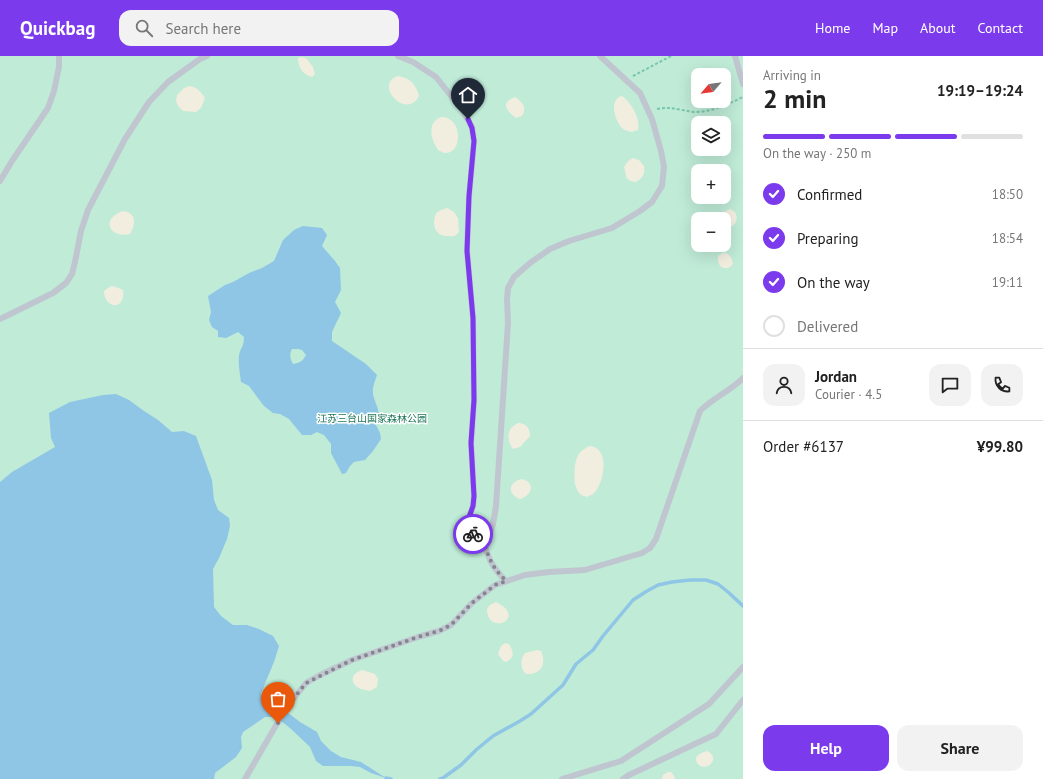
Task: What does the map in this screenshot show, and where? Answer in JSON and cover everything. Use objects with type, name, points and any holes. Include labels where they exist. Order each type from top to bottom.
[{"type":"lane","points":[[0,181],[48,108],[54,91],[59,68],[59,56]]},
{"type":"lane","points":[[0,319],[52,293],[66,283],[72,274],[80,231],[88,210],[125,139],[149,102],[168,82],[200,59],[207,56]]},
{"type":"lane","points":[[398,56],[413,62],[436,77],[463,111],[472,128],[474,141],[469,196],[467,251],[473,318],[474,400],[471,443],[474,496],[473,506],[468,520],[469,530],[474,536],[482,537],[490,533],[496,506],[508,323],[508,288],[514,277],[530,263],[550,249],[569,241],[612,228],[652,202],[662,186],[664,167],[659,144],[652,119],[640,93],[600,56]]},
{"type":"lane","points":[[735,56],[743,84]]},
{"type":"lane","points":[[245,779],[286,708],[306,683],[320,675],[352,660],[439,631],[451,625],[472,603],[495,585],[526,576],[549,572],[585,570],[642,553],[650,548],[656,539],[700,411],[707,403],[743,378]]},
{"type":"lane","points":[[482,537],[490,562],[496,571],[506,581]]},
{"type":"lane","points":[[562,779],[621,761],[709,704],[743,667]]},
{"type":"lane","points":[[623,779],[628,775],[716,734],[743,700]]},
{"type":"path","points":[[626,80],[672,56]]},
{"type":"path","points":[[648,110],[673,108],[693,112],[705,111],[743,97]]},
{"type":"green space","name":"江苏三台山国家森林公园","points":[[0,56],[743,56],[743,779],[0,779]]},
{"type":"sand","points":[[298,58],[306,58],[313,67],[315,74],[312,77],[306,74],[300,67]]},
{"type":"sand","points":[[398,76],[406,78],[412,82],[416,88],[419,96],[413,103],[407,105],[400,103],[390,92],[389,86],[391,80]]},
{"type":"sand","points":[[190,86],[199,90],[205,98],[201,108],[196,112],[183,111],[178,106],[176,101],[177,95],[184,88]]},
{"type":"sand","points":[[622,96],[629,102],[637,116],[639,126],[638,130],[632,132],[623,129],[615,116],[615,101]]},
{"type":"sand","points":[[515,97],[522,103],[524,108],[522,116],[516,118],[509,112],[506,106],[508,101]]},
{"type":"sand","points":[[441,117],[448,118],[453,122],[457,128],[458,135],[458,141],[455,147],[451,151],[445,153],[439,151],[436,147],[431,132],[433,123]]},
{"type":"sand","points":[[633,158],[639,160],[644,166],[643,176],[635,182],[627,179],[624,167],[628,161]]},
{"type":"sand","points":[[447,208],[454,212],[458,218],[459,232],[455,236],[444,236],[437,232],[435,228],[434,219],[436,213]]},
{"type":"sand","points":[[730,209],[734,211],[737,218],[736,222],[731,226],[731,212],[724,212]]},
{"type":"sand","points":[[123,211],[131,214],[134,220],[130,234],[117,234],[112,231],[110,227],[112,218],[116,214]]},
{"type":"sand","points":[[723,253],[729,254],[731,258],[733,264],[730,267],[724,268],[720,266],[718,262],[718,256]]},
{"type":"sand","points":[[111,286],[123,290],[121,302],[115,305],[107,301],[105,297],[104,291]]},
{"type":"sand","points":[[518,423],[527,426],[530,436],[520,447],[513,449],[510,445],[509,432],[511,428]]},
{"type":"sand","points":[[590,446],[597,448],[601,453],[604,467],[597,489],[593,494],[587,497],[579,493],[575,484],[575,470],[579,454]]},
{"type":"sand","points":[[522,479],[529,483],[531,489],[527,495],[520,499],[513,494],[511,488],[514,483]]},
{"type":"sand","points":[[496,602],[505,608],[509,614],[508,619],[504,622],[493,622],[489,617],[487,609],[490,605]]},
{"type":"sand","points":[[505,643],[509,644],[513,654],[511,659],[506,662],[503,661],[498,654],[501,646]]},
{"type":"sand","points":[[537,650],[541,651],[543,656],[543,664],[536,673],[526,674],[522,667],[523,656],[525,653]]},
{"type":"sand","points":[[362,670],[375,674],[378,679],[377,687],[370,691],[355,685],[353,682],[353,677]]},
{"type":"sand","points":[[707,751],[713,757],[713,761],[708,766],[701,766],[698,764],[696,759],[700,754]]},
{"type":"sand","points":[[671,772],[675,779],[662,779],[663,775]]},
{"type":"water","points":[[303,226],[322,228],[327,235],[322,246],[340,268],[341,290],[335,302],[341,313],[332,332],[332,341],[366,364],[377,375],[373,392],[378,408],[378,415],[375,423],[381,439],[365,460],[354,462],[346,473],[342,474],[331,453],[331,444],[324,435],[317,432],[311,435],[302,435],[289,419],[280,414],[273,413],[264,406],[249,386],[241,382],[239,359],[244,337],[238,332],[226,338],[218,337],[218,331],[212,327],[209,320],[211,312],[208,296],[225,285],[274,261],[283,240],[294,230]],"holes":[[[292,349],[302,350],[306,355],[304,359],[293,364],[290,356],[291,351]]]},
{"type":"water","points":[[116,394],[129,400],[158,420],[172,432],[184,431],[196,436],[212,480],[214,500],[218,510],[229,518],[230,526],[227,539],[213,569],[214,607],[221,616],[233,625],[247,625],[259,629],[273,636],[279,646],[261,693],[262,702],[279,706],[300,722],[317,732],[321,741],[331,751],[341,757],[361,762],[386,778],[371,773],[360,767],[323,766],[316,761],[310,747],[290,728],[276,717],[265,717],[243,732],[241,737],[242,748],[236,757],[215,773],[214,779],[0,779],[0,482],[12,472],[55,447],[51,438],[49,413],[70,402],[103,395]]},
{"type":"waterway","points":[[440,779],[461,765],[493,736],[531,714],[563,685],[576,664],[593,650],[633,600],[647,591],[658,585],[672,582],[706,580],[718,584],[743,606]]},
{"type":"waterway","points":[[386,778],[391,779]]},
{"type":"way so far","points":[[278,723],[286,708],[306,683],[352,660],[439,631],[451,625],[472,603],[495,585],[506,581],[496,571],[490,562],[482,537],[474,536],[473,534]]},
{"type":"route","points":[[468,119],[472,128],[474,141],[469,196],[467,251],[473,318],[474,400],[471,443],[474,496],[473,506],[468,520],[469,530],[473,534]]}]
